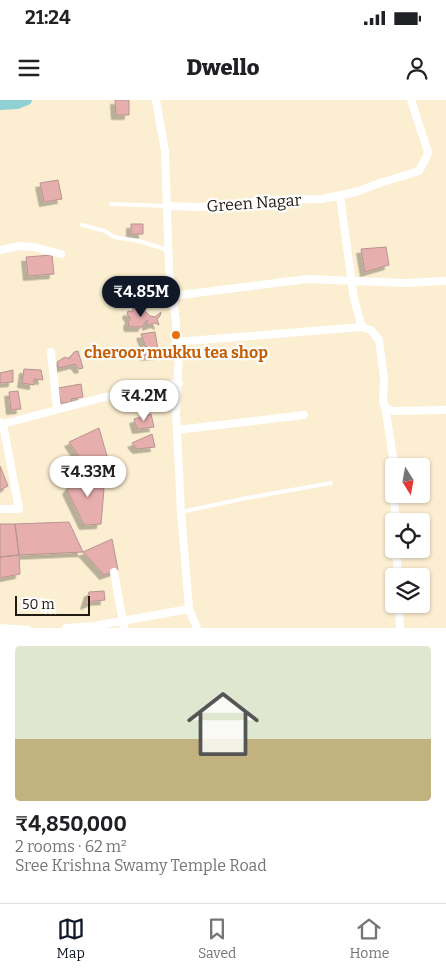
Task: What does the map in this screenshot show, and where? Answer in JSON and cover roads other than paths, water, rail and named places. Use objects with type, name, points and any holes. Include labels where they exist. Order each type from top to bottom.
[{"type":"street","points":[[156,100],[165,151],[168,250],[176,342],[179,355],[176,411],[181,512],[189,609],[197,628]]},
{"type":"street","name":"Green Nagar","points":[[167,206],[200,207],[322,198],[356,192],[419,171],[428,152],[411,100]]},
{"type":"street","points":[[340,195],[354,299],[362,327]]},
{"type":"street","points":[[0,250],[20,246],[34,247],[61,254]]},
{"type":"street","points":[[172,296],[308,279],[405,283],[446,281]]},
{"type":"street","points":[[176,342],[362,327],[371,330],[379,340],[384,378],[383,402],[393,457],[395,513]]},
{"type":"street","points":[[51,352],[58,409]]},
{"type":"street","points":[[0,508],[19,509],[2,423],[101,398],[179,382]]},
{"type":"street","points":[[385,406],[393,411],[446,410]]},
{"type":"street","points":[[177,430],[304,415]]},
{"type":"street","points":[[114,572],[123,624]]},
{"type":"street","points":[[66,628],[123,624],[189,609]]},
{"type":"street","points":[[399,613],[400,628]]},
{"type":"lane","points":[[111,204],[167,206]]},
{"type":"lane","points":[[82,225],[105,231],[114,237],[139,240],[168,250]]},
{"type":"lane","points":[[181,512],[331,483]]},
{"type":"lane","points":[[0,626],[29,628]]},
{"type":"waterway","points":[[0,105],[17,104],[27,100]]},
{"type":"place","name":"cheroor mukku tea shop","points":[[176,335]]}]
